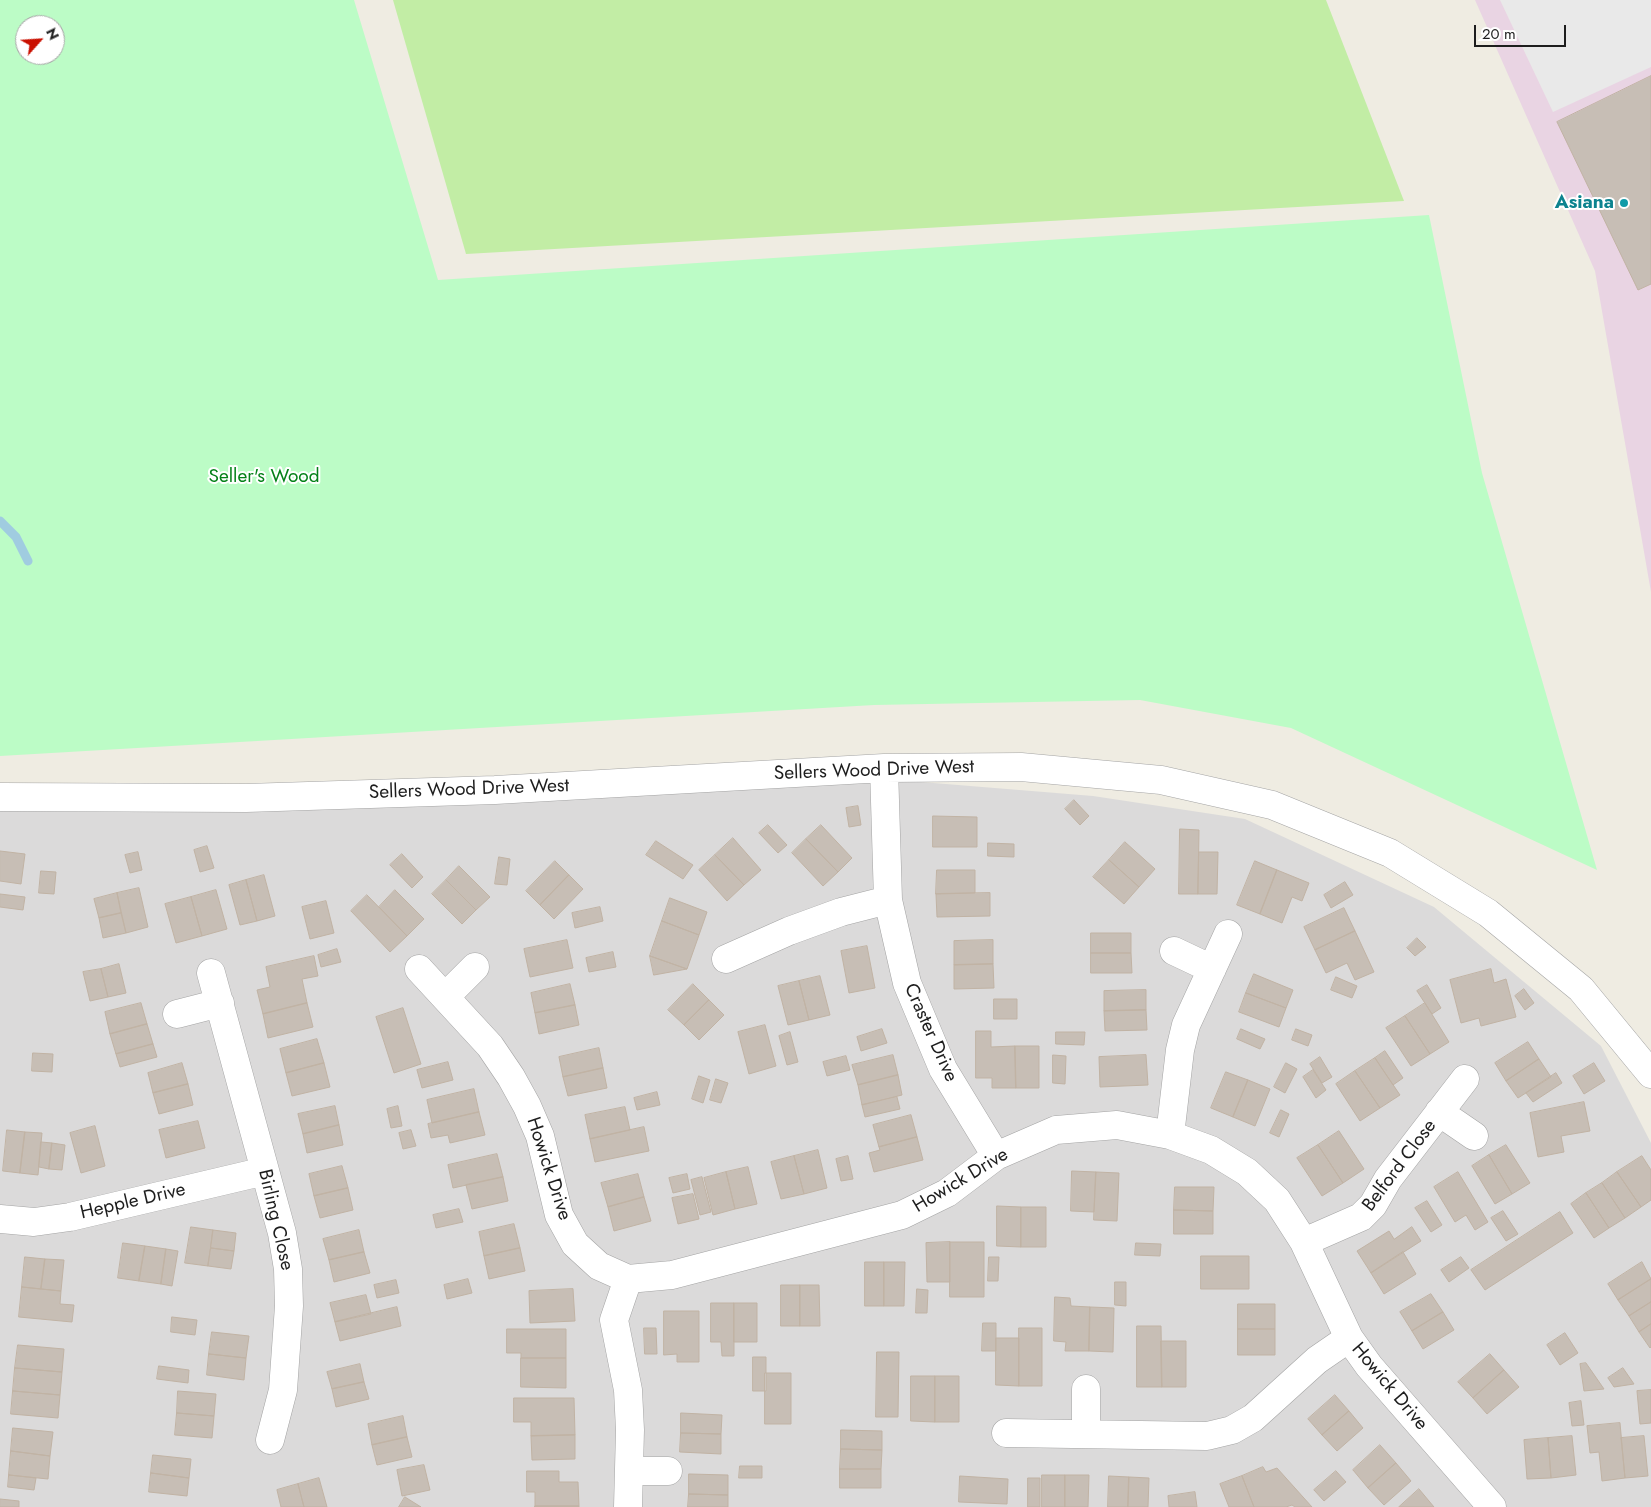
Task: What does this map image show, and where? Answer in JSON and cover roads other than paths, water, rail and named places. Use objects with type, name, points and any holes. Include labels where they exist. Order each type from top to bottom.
[{"type":"street","name":"Sellers Wood Drive West","points":[[0,798],[246,798],[495,790],[884,768],[1021,767],[1161,780],[1272,805],[1390,853],[1488,913],[1581,989],[1651,1074]]},
{"type":"street","name":"Craster Drive","points":[[884,768],[888,900],[907,983],[943,1069],[996,1156]]},
{"type":"street","points":[[726,959],[789,931],[841,912],[888,900]]},
{"type":"street","points":[[1170,1135],[1180,1050],[1186,1025],[1228,934]]},
{"type":"street","points":[[1174,951],[1212,969]]},
{"type":"street","points":[[445,997],[474,967]]},
{"type":"street","name":"Howick Drive","points":[[419,969],[490,1046],[511,1077],[527,1106],[540,1136],[559,1215],[575,1244],[599,1266],[628,1279],[672,1275],[902,1215],[947,1193],[996,1156],[1056,1130],[1118,1124],[1170,1135],[1211,1150],[1247,1172],[1278,1200],[1304,1242],[1349,1338],[1369,1366],[1492,1507]]},
{"type":"street","name":"Birling Close","points":[[211,973],[282,1233],[288,1269],[289,1306],[283,1390],[270,1440]]},
{"type":"street","points":[[177,1014],[220,1004]]},
{"type":"street","name":"Belford Close","points":[[1304,1242],[1361,1217],[1373,1205],[1388,1179],[1465,1079]]},
{"type":"street","name":"Belford Close","points":[[1439,1112],[1474,1136]]},
{"type":"street","name":"Hepple Drive","points":[[0,1219],[34,1222],[70,1217],[265,1171]]},
{"type":"street","points":[[628,1279],[614,1320],[628,1390],[628,1507]]},
{"type":"street","points":[[1006,1433],[1207,1436],[1232,1430],[1253,1418],[1318,1360],[1349,1338]]},
{"type":"street","points":[[1086,1389],[1086,1434]]},
{"type":"street","points":[[629,1471],[668,1471]]},
{"type":"waterway","points":[[0,521],[16,537],[28,561]]},
{"type":"place","name":"Asiana","points":[[1624,203]]},
{"type":"park label","name":"Seller's Wood","points":[[264,477]]}]
